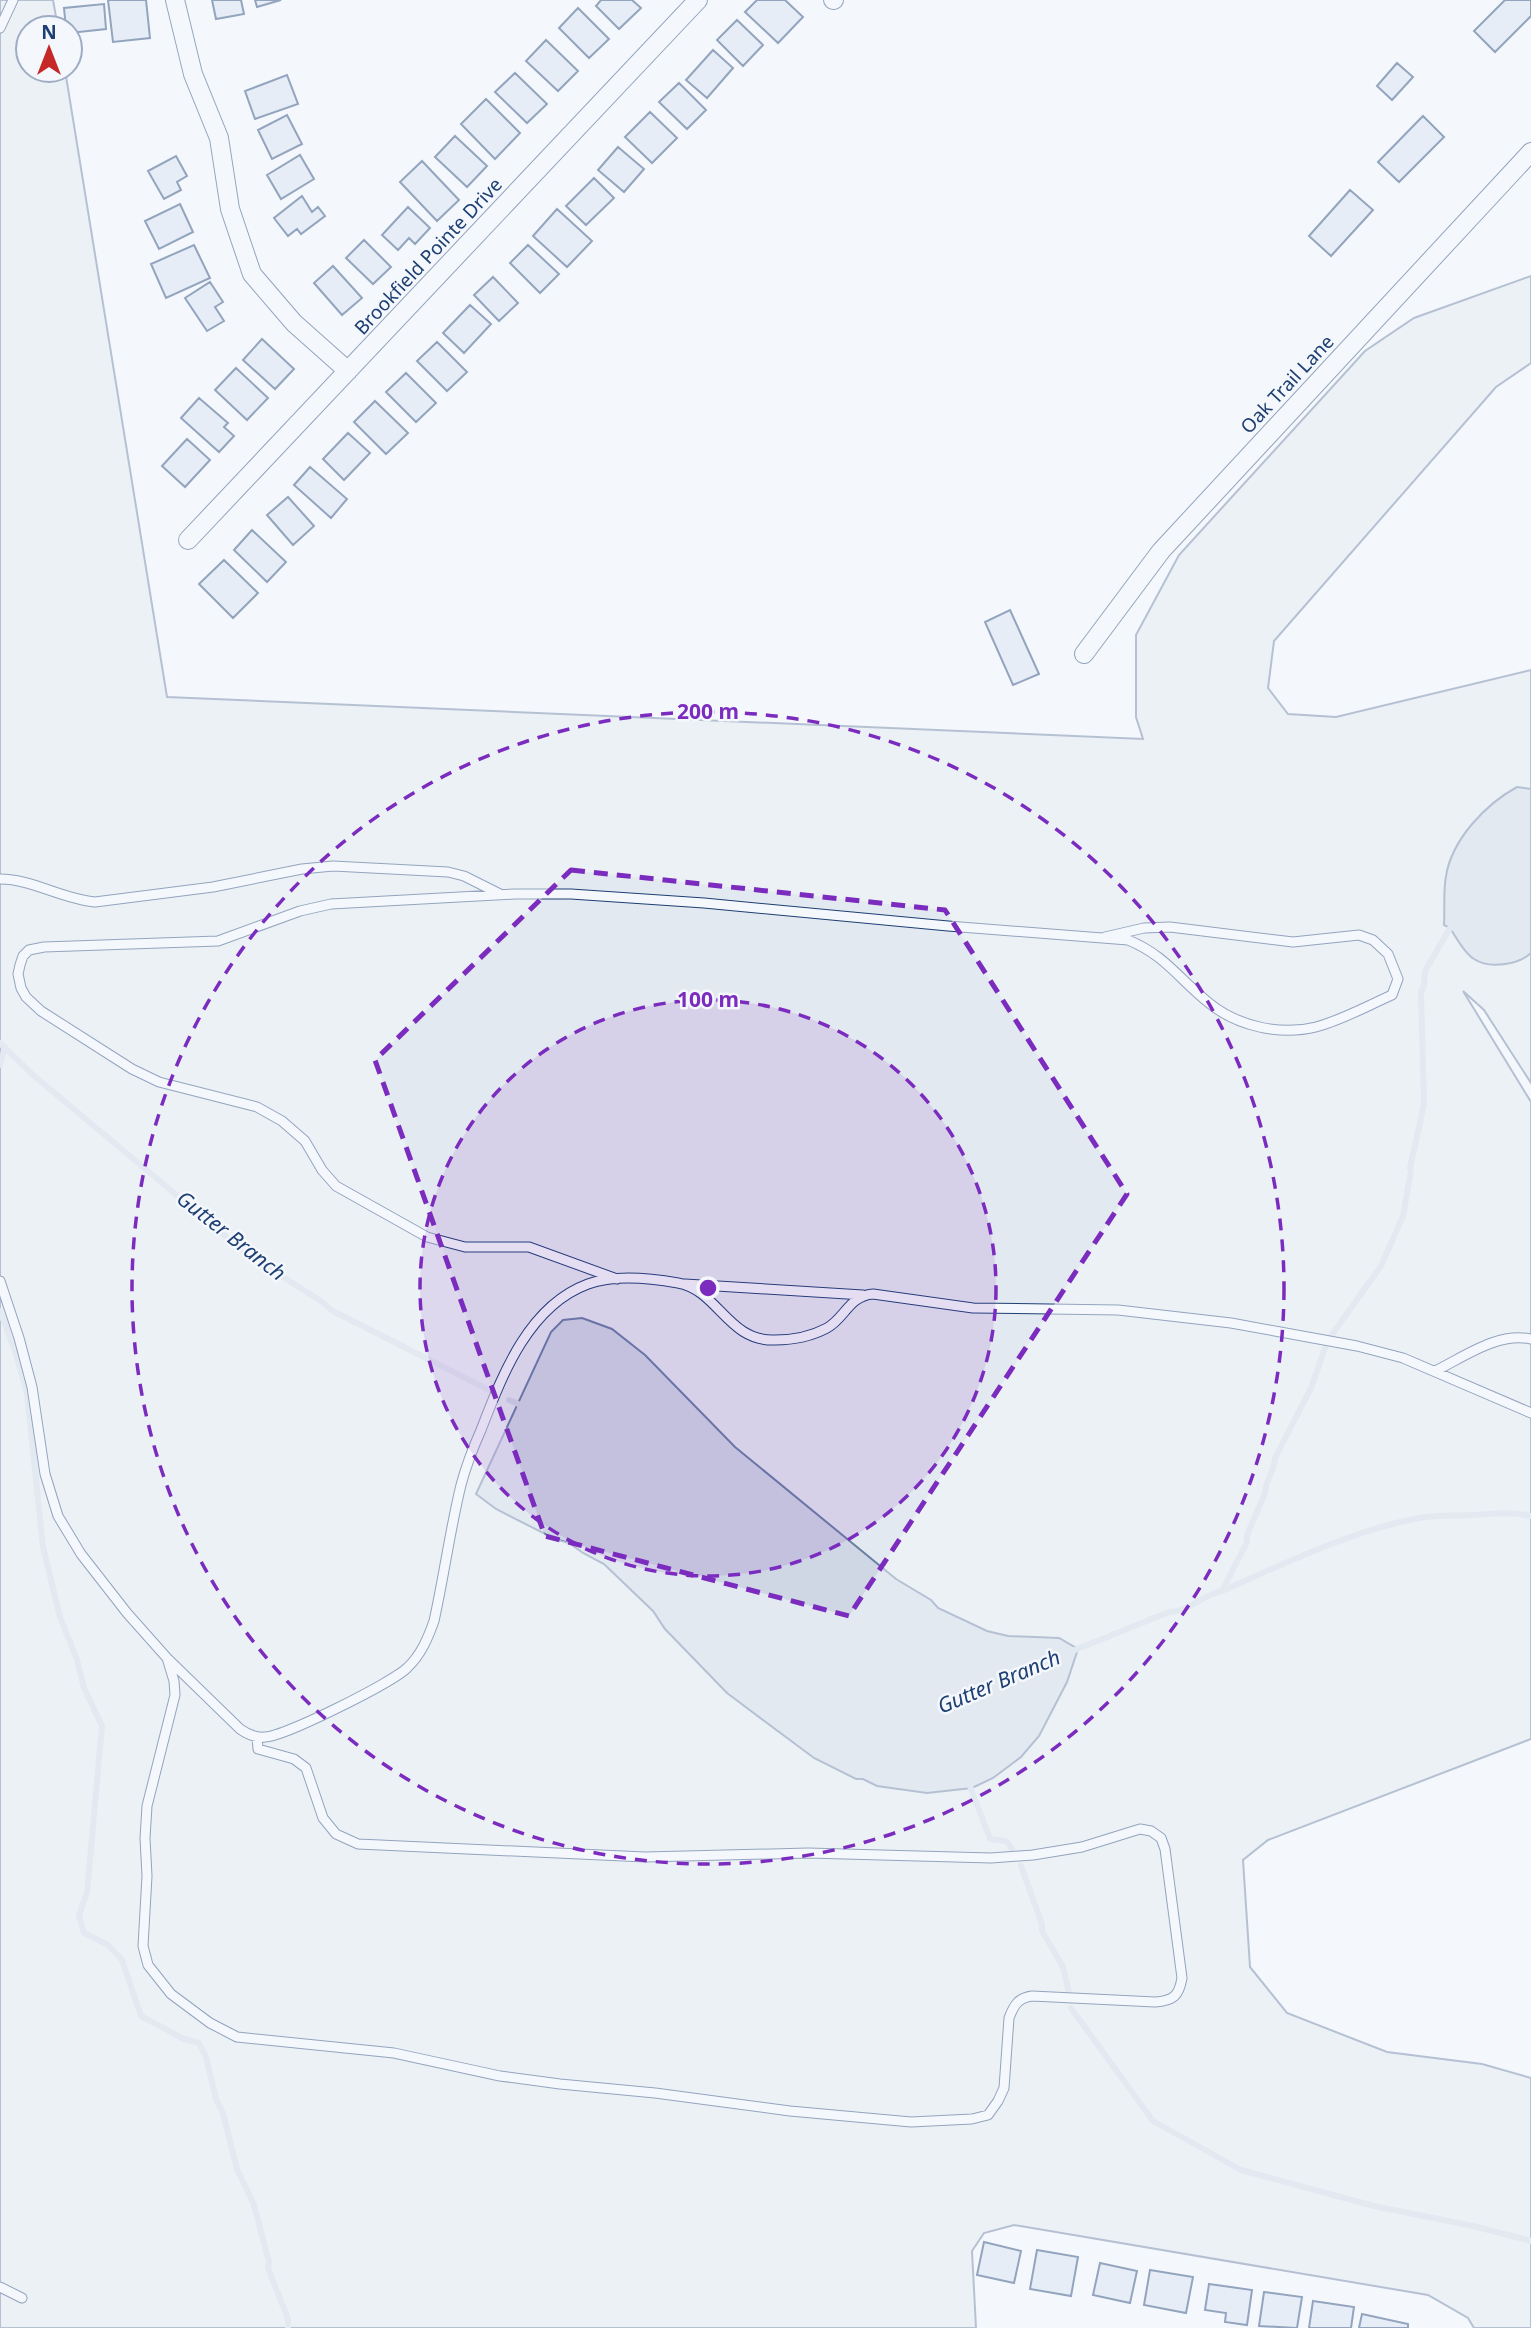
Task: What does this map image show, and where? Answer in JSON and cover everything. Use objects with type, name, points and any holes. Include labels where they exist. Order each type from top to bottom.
[{"type":"street","points":[[175,0],[193,74],[219,138],[230,209],[252,274],[294,323],[348,371]]},
{"type":"street","name":"Brookfield Pointe Drive","points":[[188,540],[698,0]]},
{"type":"street","name":"Oak Trail Lane","points":[[1084,654],[1161,551],[1531,152]]},
{"type":"lane","points":[[0,28],[13,0]]},
{"type":"lane","points":[[0,879],[12,879],[78,901],[95,902],[213,887],[302,869],[333,866],[448,872],[464,876],[501,895]]},
{"type":"lane","points":[[617,1279],[529,1247],[465,1247],[427,1237],[336,1186],[322,1170],[305,1141],[282,1121],[257,1107],[159,1082],[132,1069],[41,1011],[26,997],[21,988],[18,974],[23,956],[29,950],[44,947],[218,941],[300,911],[331,904],[571,894],[1128,940],[1149,948],[1225,1014],[1271,1029],[1299,1030],[1337,1020],[1392,995],[1398,979],[1388,954],[1373,940],[1359,935],[1293,942],[1170,927],[1144,928],[1105,937]]},
{"type":"lane","points":[[0,1281],[32,1387],[45,1474],[58,1517],[68,1536],[104,1585],[167,1658],[240,1729],[257,1737],[276,1735],[311,1720],[396,1678],[415,1660],[434,1621],[461,1485],[470,1453],[498,1384],[513,1354],[547,1311],[585,1285],[617,1279],[865,1295],[973,1308],[1118,1310],[1231,1323],[1357,1346],[1403,1358],[1531,1413]]},
{"type":"lane","points":[[681,1283],[708,1300],[744,1333],[757,1339],[774,1340],[827,1328],[852,1302],[865,1295]]},
{"type":"lane","points":[[1435,1371],[1493,1342],[1519,1337],[1531,1339]]},
{"type":"lane","points":[[167,1658],[175,1695],[147,1806],[143,1946],[148,1965],[171,1994],[210,2023],[237,2037],[394,2053],[500,2076],[560,2084],[655,2092],[790,2111],[923,2122],[972,2119],[988,2115],[998,2102],[1003,2088],[1009,2018],[1013,2007],[1021,1998],[1032,1996],[1155,2003],[1170,2001],[1180,1992],[1182,1978],[1165,1849],[1161,1838],[1152,1830],[1140,1829],[1082,1847],[991,1858],[808,1853],[645,1857],[358,1844],[336,1834],[323,1818],[306,1768],[294,1759],[258,1749],[257,1737]]},
{"type":"lane","points":[[0,2287],[22,2298]]},
{"type":"highlighted area","points":[[571,870],[945,910],[1127,1194],[849,1616],[545,1536],[375,1060]]},
{"type":"shaded area","points":[[0,0],[53,0],[56,14],[14,14],[14,84],[67,84],[167,697],[1143,739],[1136,717],[1136,635],[1179,555],[1365,351],[1414,318],[1531,276],[1531,363],[1496,387],[1274,641],[1268,688],[1288,714],[1336,717],[1531,670],[1531,1083],[1484,1010],[1463,991],[1531,1102],[1531,1739],[1268,1840],[1243,1860],[1250,1967],[1287,2013],[1387,2052],[1482,2064],[1531,2078],[1531,2328],[1474,2328],[1468,2318],[1428,2295],[1014,2225],[984,2233],[972,2251],[976,2328],[0,2328]]},
{"type":"water","points":[[1517,787],[1531,789],[1531,953],[1511,963],[1487,964],[1470,956],[1450,928],[1444,925],[1446,876],[1455,849],[1472,824],[1494,803]]},
{"type":"water","points":[[582,1318],[612,1329],[645,1355],[735,1447],[896,1579],[931,1600],[938,1608],[987,1631],[1008,1636],[1059,1638],[1078,1649],[1067,1682],[1039,1736],[1021,1757],[993,1778],[972,1788],[927,1793],[877,1786],[863,1779],[856,1779],[814,1758],[727,1693],[665,1629],[653,1611],[604,1564],[569,1543],[555,1539],[496,1509],[476,1494],[551,1332],[563,1320]]},
{"type":"building","points":[[108,0],[146,0],[150,38],[113,42]]},
{"type":"building","points":[[212,0],[241,0],[244,14],[216,19]]},
{"type":"building","points":[[255,0],[281,0],[257,7]]},
{"type":"building","points":[[601,0],[632,0],[641,8],[619,29],[596,6]]},
{"type":"building","points":[[757,0],[785,0],[803,17],[778,43],[745,12]]},
{"type":"building","points":[[1505,0],[1531,0],[1531,16],[1495,52],[1474,31]]},
{"type":"building","points":[[104,4],[106,29],[84,31],[84,14],[65,14],[64,8]]},
{"type":"building","points":[[578,8],[609,39],[589,58],[559,28]]},
{"type":"building","points":[[737,20],[763,45],[743,66],[717,40]]},
{"type":"building","points":[[546,40],[578,71],[558,91],[526,61]]},
{"type":"building","points":[[713,50],[733,68],[707,98],[686,80]]},
{"type":"building","points":[[1397,63],[1413,77],[1392,100],[1377,86]]},
{"type":"building","points":[[515,73],[547,104],[527,123],[495,92]]},
{"type":"building","points":[[287,75],[298,104],[255,119],[245,91]]},
{"type":"building","points":[[679,83],[706,110],[687,129],[659,102]]},
{"type":"building","points":[[486,99],[520,133],[495,159],[461,124]]},
{"type":"building","points":[[650,112],[677,138],[652,163],[625,137]]},
{"type":"building","points":[[287,115],[302,144],[272,159],[258,130]]},
{"type":"building","points":[[1423,116],[1444,137],[1399,182],[1378,162]]},
{"type":"building","points":[[455,136],[487,166],[467,187],[435,157]]},
{"type":"building","points":[[618,147],[644,169],[624,192],[598,170]]},
{"type":"building","points":[[300,155],[314,179],[281,199],[267,175]]},
{"type":"building","points":[[176,156],[187,176],[177,182],[181,190],[164,199],[148,171]]},
{"type":"building","points":[[422,161],[459,200],[437,221],[400,182]]},
{"type":"building","points":[[594,178],[614,198],[586,225],[566,206]]},
{"type":"building","points":[[1350,190],[1373,210],[1331,256],[1309,236]]},
{"type":"building","points":[[302,196],[312,212],[318,207],[325,216],[301,234],[297,229],[288,236],[274,218]]},
{"type":"building","points":[[180,204],[193,232],[159,249],[145,221]]},
{"type":"building","points":[[408,207],[430,228],[415,244],[409,238],[398,250],[382,235]]},
{"type":"building","points":[[557,209],[592,241],[567,267],[533,236]]},
{"type":"building","points":[[364,240],[391,267],[373,284],[346,258]]},
{"type":"building","points":[[194,245],[210,278],[166,298],[151,264]]},
{"type":"building","points":[[528,245],[559,274],[540,293],[510,263]]},
{"type":"building","points":[[333,266],[362,298],[342,315],[314,283]]},
{"type":"building","points":[[493,277],[518,303],[499,321],[474,295]]},
{"type":"building","points":[[210,282],[223,302],[215,307],[224,321],[207,331],[185,298]]},
{"type":"building","points":[[470,305],[491,324],[464,353],[443,333]]},
{"type":"building","points":[[262,339],[294,369],[275,389],[243,360]]},
{"type":"building","points":[[437,342],[467,372],[447,391],[417,361]]},
{"type":"building","points":[[236,368],[268,398],[247,420],[215,390]]},
{"type":"building","points":[[406,373],[436,403],[416,422],[386,392]]},
{"type":"building","points":[[199,398],[228,423],[224,427],[234,436],[219,452],[181,418]]},
{"type":"building","points":[[375,401],[408,433],[386,454],[354,422]]},
{"type":"building","points":[[348,433],[370,453],[344,480],[323,459]]},
{"type":"building","points":[[187,439],[210,460],[185,487],[162,466]]},
{"type":"building","points":[[310,467],[347,499],[331,518],[294,485]]},
{"type":"building","points":[[288,497],[314,526],[293,545],[267,515]]},
{"type":"building","points":[[252,530],[286,562],[267,582],[234,550]]},
{"type":"building","points":[[224,560],[258,593],[233,618],[199,584]]},
{"type":"building","points":[[1010,610],[1039,674],[1013,685],[985,622]]},
{"type":"building","points":[[984,2242],[1021,2251],[1014,2283],[977,2275]]},
{"type":"building","points":[[1037,2250],[1078,2257],[1071,2296],[1030,2289]]},
{"type":"building","points":[[1100,2263],[1137,2271],[1130,2303],[1093,2295]]},
{"type":"building","points":[[1150,2270],[1193,2277],[1186,2313],[1144,2305]]},
{"type":"building","points":[[1209,2284],[1252,2290],[1247,2325],[1225,2322],[1226,2313],[1205,2310]]},
{"type":"building","points":[[1264,2292],[1302,2297],[1297,2328],[1259,2326]]},
{"type":"building","points":[[1313,2301],[1354,2307],[1351,2328],[1309,2328]]},
{"type":"building","points":[[1362,2314],[1408,2324],[1408,2328],[1359,2328]]},
{"type":"waterway","points":[[1331,1336],[1381,1266],[1403,1216],[1424,1104],[1421,992],[1425,971],[1455,924]]},
{"type":"waterway","name":"Gutter Branch","points":[[0,1043],[33,1075],[247,1254],[331,1310],[489,1390]]},
{"type":"waterway","points":[[0,1065],[5,1047]]},
{"type":"waterway","points":[[0,1311],[27,1393],[43,1547],[60,1617],[77,1660],[84,1688],[102,1726],[87,1893],[79,1915],[84,1933],[108,1945],[122,1960],[141,2016],[184,2039],[199,2043],[223,2113],[237,2169],[254,2205],[269,2262],[268,2268],[288,2319],[288,2328]]},
{"type":"waterway","points":[[1222,1591],[1247,1542],[1247,1535],[1265,1493],[1275,1458],[1311,1388],[1325,1348]]},
{"type":"waterway","name":"Gutter Branch","points":[[509,1400],[523,1406]]},
{"type":"waterway","name":"Gutter Branch","points":[[1070,1652],[1169,1612],[1183,1609],[1344,1539],[1394,1523],[1432,1516],[1502,1513],[1531,1516]]},
{"type":"waterway","points":[[968,1781],[990,1839],[1006,1841],[1012,1849]]},
{"type":"waterway","points":[[1021,1866],[1042,1924],[1042,1931],[1063,1967],[1069,1993]]},
{"type":"waterway","points":[[1071,2008],[1153,2121],[1241,2170],[1374,2206],[1531,2241]]}]
